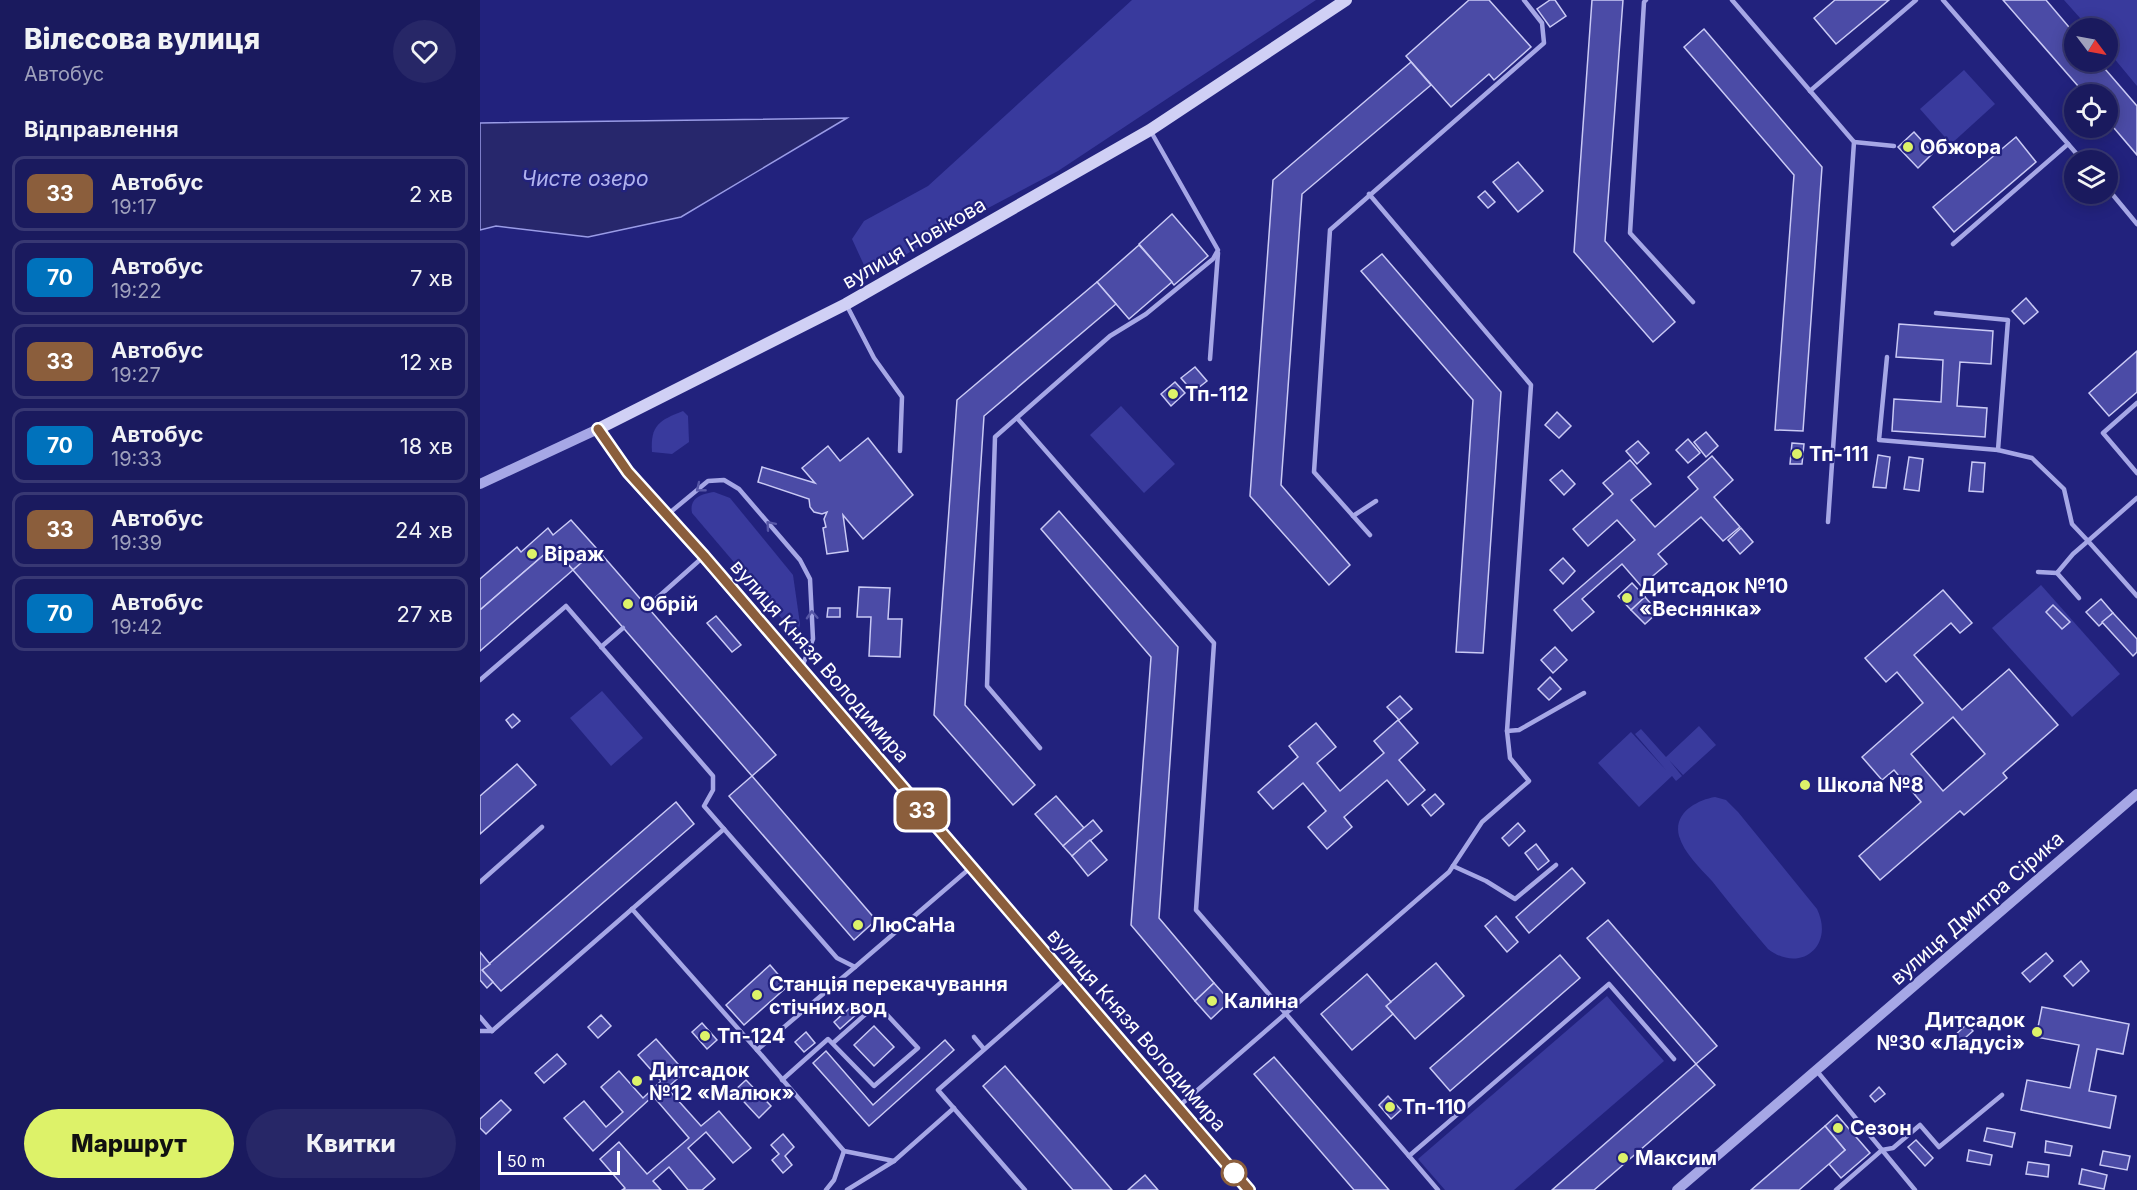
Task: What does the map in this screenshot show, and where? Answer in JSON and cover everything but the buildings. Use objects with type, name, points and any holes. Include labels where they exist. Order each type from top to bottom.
[{"type":"main road","name":"вулиця Новікова","points":[[598,429],[846,304],[1150,130],[1346,0]]},
{"type":"main road","name":"вулиця Князя Володимира","points":[[598,429],[628,472],[704,556],[1249,1190]]},
{"type":"street","name":"вулиця Новікова","points":[[480,484],[598,429]]},
{"type":"street","name":"вулиця Дмитра Сірика","points":[[1677,1190],[2137,794]]},
{"type":"lane","points":[[1370,535],[1314,472],[1330,230],[1544,43],[1542,23],[1524,0]]},
{"type":"lane","points":[[1646,0],[1644,2],[1630,233],[1693,302]]},
{"type":"lane","points":[[1732,0],[1854,142],[1894,146]]},
{"type":"lane","points":[[1810,91],[1916,0]]},
{"type":"lane","points":[[1943,0],[2073,150]]},
{"type":"lane","points":[[1150,130],[1218,250],[1210,359]]},
{"type":"lane","points":[[1828,522],[1854,142]]},
{"type":"lane","points":[[1953,244],[2068,144]]},
{"type":"lane","points":[[1178,1107],[1449,872],[1482,822],[1528,781],[1510,758],[1507,731],[1531,385],[1369,194]]},
{"type":"lane","points":[[2118,201],[2137,224]]},
{"type":"lane","points":[[1040,748],[987,686],[995,437],[1110,336],[1146,314],[1213,259],[1218,250]]},
{"type":"lane","points":[[846,304],[874,358],[902,397],[900,451]]},
{"type":"lane","points":[[1936,313],[2008,320],[1998,450]]},
{"type":"lane","points":[[1887,357],[1879,440],[1998,450],[2032,458],[2064,489],[2072,524],[2137,596]]},
{"type":"lane","points":[[2137,403],[2103,433],[2137,473]]},
{"type":"lane","points":[[1017,418],[1214,643],[1196,910],[1438,1190]]},
{"type":"lane","points":[[666,516],[708,481],[724,480],[739,489],[800,560],[810,579],[813,639],[801,669]]},
{"type":"lane","points":[[2057,573],[2073,554],[2137,498]]},
{"type":"lane","points":[[1353,516],[1376,501]]},
{"type":"lane","points":[[647,607],[704,556]]},
{"type":"lane","points":[[2038,572],[2057,573],[2079,598]]},
{"type":"lane","points":[[480,680],[566,606],[713,776],[713,790],[704,806],[837,958],[855,967]]},
{"type":"lane","points":[[601,647],[623,628]]},
{"type":"lane","points":[[1507,731],[1518,730],[1584,693]]},
{"type":"lane","points":[[480,882],[542,827]]},
{"type":"lane","points":[[480,1031],[492,1031],[724,829]]},
{"type":"lane","points":[[1453,866],[1486,881],[1515,899],[1556,866]]},
{"type":"lane","points":[[757,1050],[971,868]]},
{"type":"lane","points":[[632,909],[844,1152],[894,1161]]},
{"type":"lane","points":[[1025,1190],[938,1090],[1066,978]]},
{"type":"lane","points":[[1410,1156],[1609,984],[1674,1059]]},
{"type":"lane","points":[[782,1080],[828,1039],[874,1086],[918,1048],[877,1004],[833,1044]]},
{"type":"lane","points":[[480,1017],[492,1031]]},
{"type":"lane","points":[[974,1037],[984,1049]]},
{"type":"lane","points":[[1816,1070],[1915,1190]]},
{"type":"lane","points":[[1836,1190],[1882,1150],[1893,1148],[1920,1125],[1939,1147],[2002,1095]]},
{"type":"lane","points":[[847,1190],[894,1161],[954,1108]]},
{"type":"lane","points":[[826,1190],[834,1180],[844,1152]]},
{"type":"shaded area","points":[[1132,0],[1316,0],[1058,171],[958,224],[869,276],[852,239],[864,221],[928,186]]},
{"type":"shaded area","points":[[2064,0],[2137,0],[2137,86],[2118,63],[2118,18],[2080,18]]},
{"type":"shaded area","points":[[1964,70],[1995,104],[1951,144],[1920,109]]},
{"type":"shaded area","points":[[1121,406],[1175,464],[1144,493],[1090,435]]},
{"type":"shaded area","points":[[683,411],[688,416],[689,442],[672,454],[652,452],[653,435],[658,425],[668,417]]},
{"type":"shaded area","points":[[714,492],[730,498],[793,575],[799,629],[789,627],[692,513],[694,500]]},
{"type":"shaded area","points":[[2041,585],[2120,674],[2072,717],[1992,628]]},
{"type":"shaded area","points":[[602,691],[643,738],[611,766],[570,718]]},
{"type":"shaded area","points":[[1699,726],[1716,745],[1683,775],[1669,760],[1682,776],[1676,781],[1672,776],[1639,807],[1598,763],[1631,732],[1666,770],[1635,734],[1641,729],[1666,757]]},
{"type":"shaded area","points":[[1715,797],[1726,800],[1738,812],[1817,909],[1821,922],[1821,934],[1818,945],[1811,952],[1802,957],[1792,958],[1780,956],[1768,949],[1685,848],[1678,828],[1683,814],[1701,801]]},
{"type":"shaded area","points":[[1607,996],[1664,1061],[1514,1190],[1445,1190],[1418,1159]]},
{"type":"water","name":"Чисте озеро","points":[[847,118],[681,217],[588,237],[496,226],[480,230],[480,123]]},
{"type":"bus line","name":"33","points":[[598,429],[628,472],[704,556],[1249,1190]]},
{"type":"place","name":"Обжора","points":[[1908,147]]},
{"type":"place","name":"Тп-112","points":[[1173,394]]},
{"type":"place","name":"Тп-111","points":[[1797,454]]},
{"type":"place","name":"Віраж","points":[[532,554]]},
{"type":"place","name":"Дитсадок №10 «Веснянка»","points":[[1627,598]]},
{"type":"place","name":"Обрiй","points":[[628,604]]},
{"type":"place","name":"Школа №8","points":[[1805,785]]},
{"type":"place","name":"ЛюСаНа","points":[[858,925]]},
{"type":"place","name":"Станція перекачування стічних вод","points":[[757,995]]},
{"type":"place","name":"Калина","points":[[1212,1001]]},
{"type":"place","name":"Дитсадок №30 «Ладусі»","points":[[2037,1032]]},
{"type":"place","name":"Тп-124","points":[[705,1036]]},
{"type":"place","name":"Дитсадок №12 «Малюк»","points":[[637,1081]]},
{"type":"place","name":"Тп-110","points":[[1390,1107]]},
{"type":"place","name":"Сезон","points":[[1838,1128]]},
{"type":"place","name":"Максим","points":[[1623,1158]]}]
